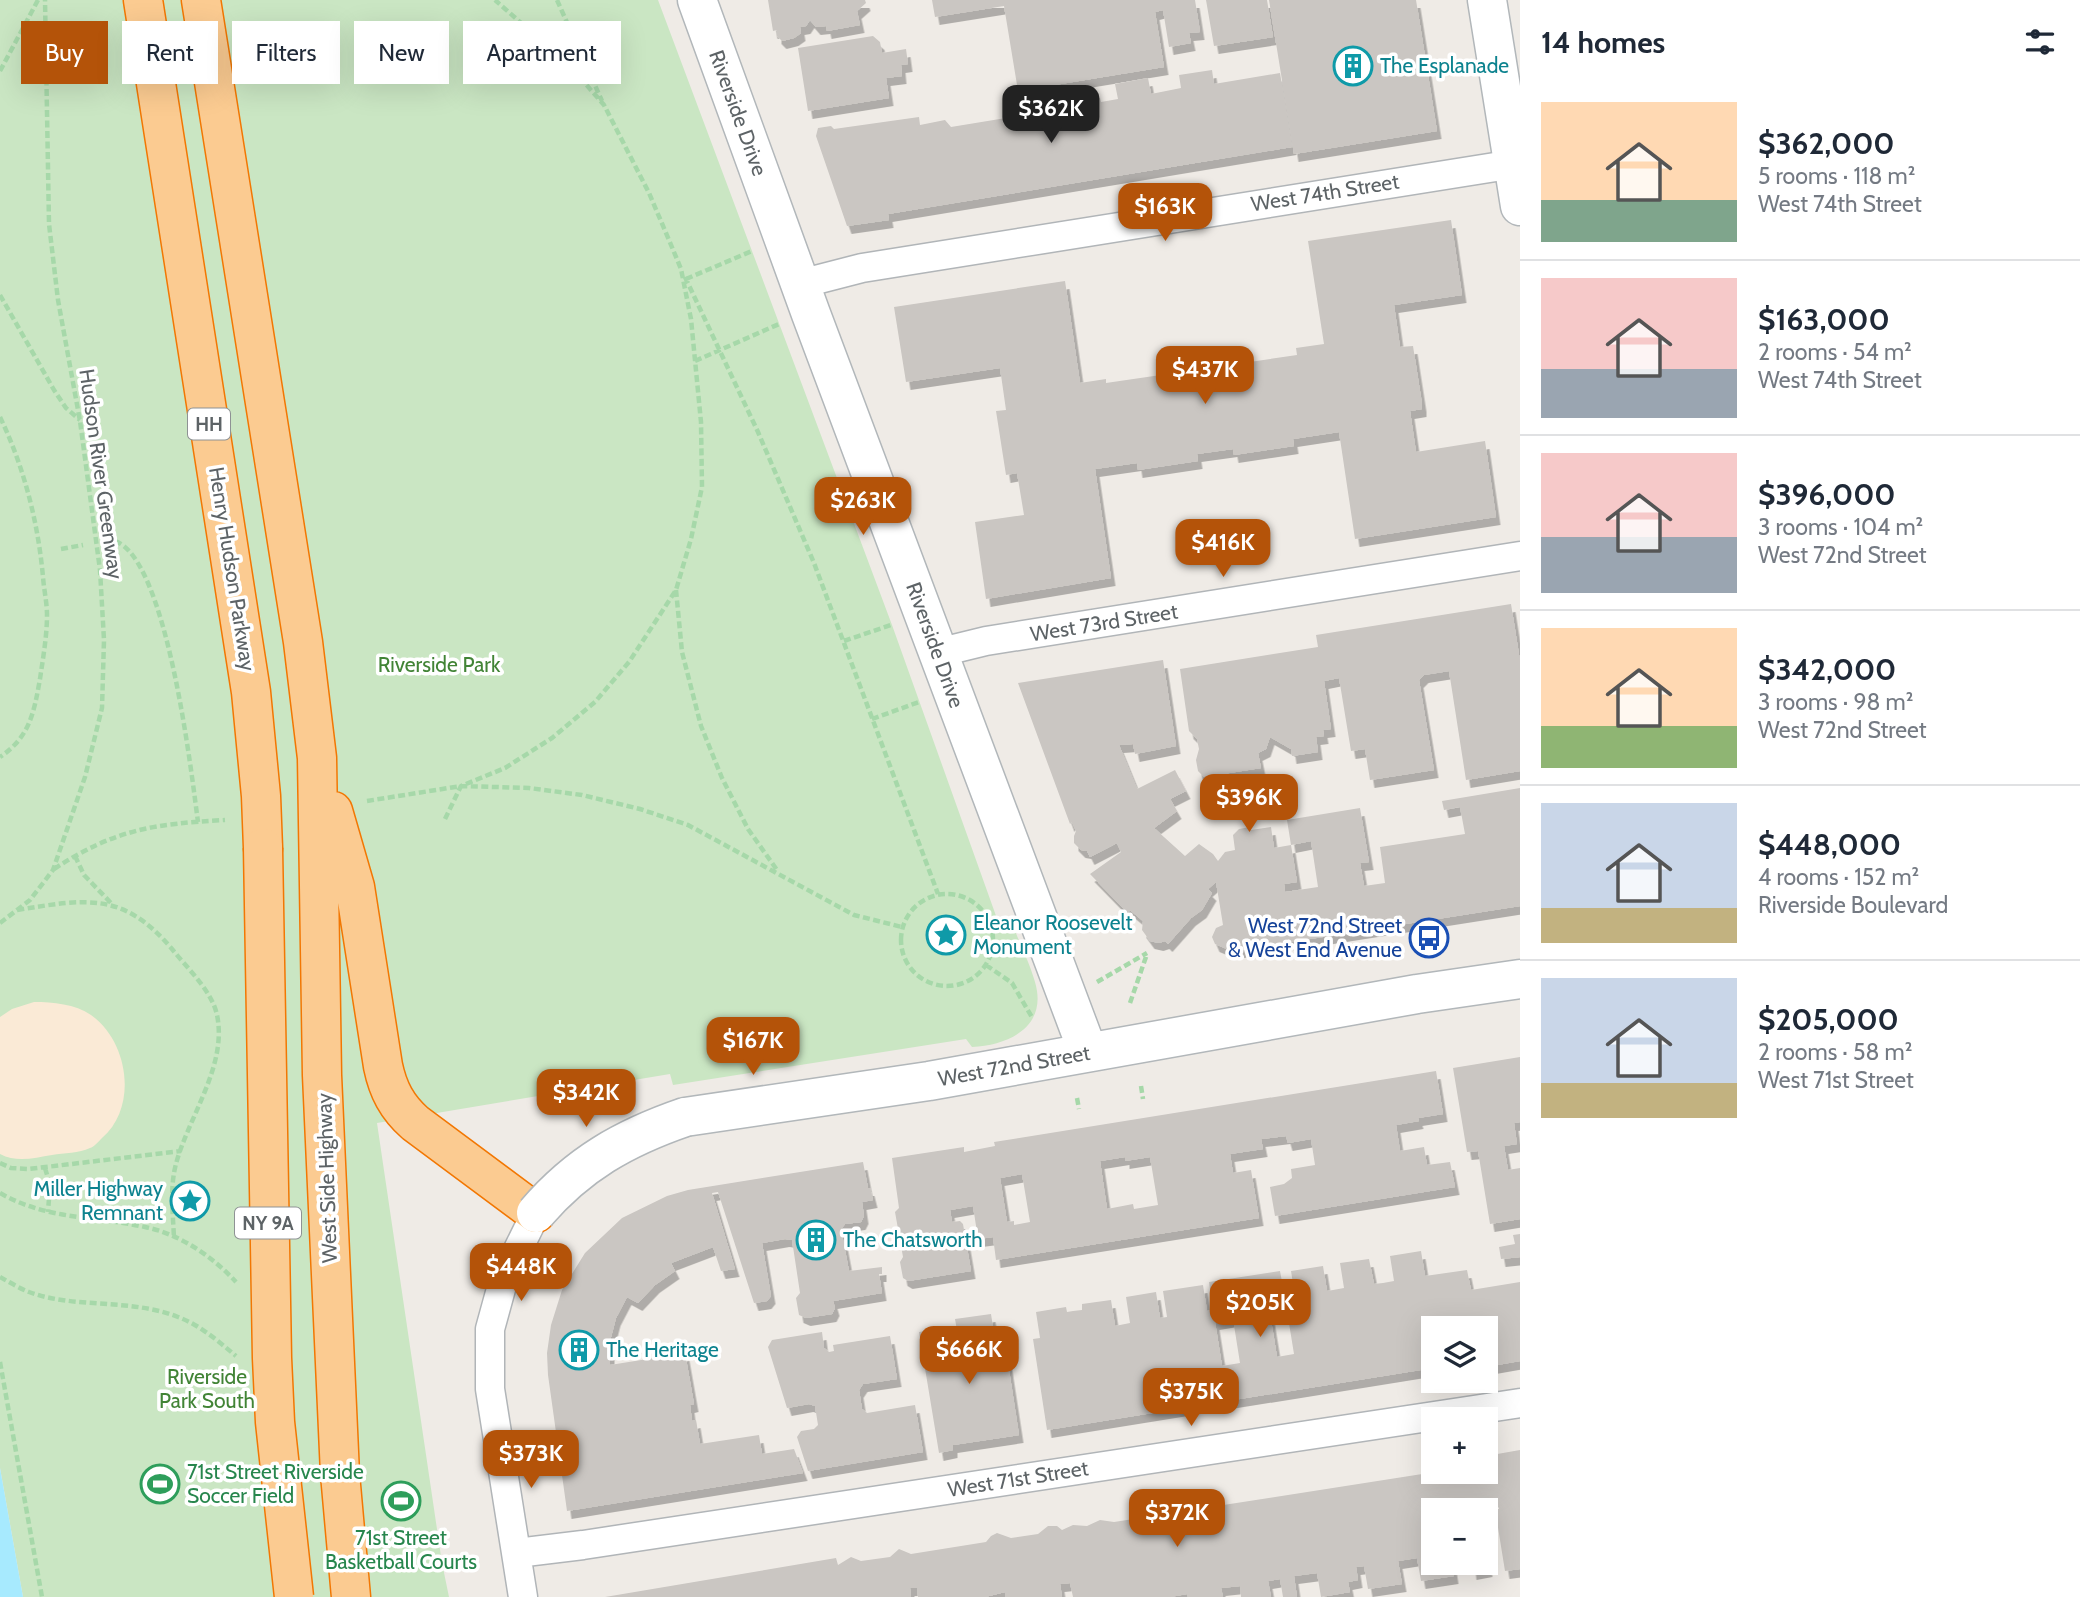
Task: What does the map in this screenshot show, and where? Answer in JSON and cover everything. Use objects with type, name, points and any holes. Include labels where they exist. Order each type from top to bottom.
[{"type":"highway","name":"Henry Hudson Parkway","points":[[143,0],[251,692],[263,849]]},
{"type":"highway","points":[[201,0],[303,642],[330,838],[355,887],[383,1066],[390,1093],[415,1123],[536,1213]]},
{"type":"highway","name":"West Side Highway","points":[[330,838],[322,1075],[340,1474],[351,1597]]},
{"type":"highway","name":"NY 9A","points":[[263,849],[270,1316],[275,1422],[294,1597]]},
{"type":"main road","name":"Riverside Drive","points":[[697,0],[937,653],[1088,1052]]},
{"type":"main road","points":[[1487,0],[1516,163],[1520,206]]},
{"type":"main road","name":"West 72nd Street","points":[[536,1213],[575,1174],[616,1146],[654,1128],[685,1118],[929,1081],[1520,979]]},
{"type":"street","name":"West 74th Street","points":[[800,284],[863,268],[1516,163]]},
{"type":"street","name":"West 73rd Street","points":[[937,653],[986,641],[1520,556]]},
{"type":"street","points":[[523,1597],[491,1389],[490,1329],[504,1278],[536,1213]]},
{"type":"street","name":"West 71st Street","points":[[517,1553],[1520,1403]]},
{"type":"path","points":[[0,71],[38,0]]},
{"type":"path","name":"Hudson River Greenway","points":[[0,923],[30,900],[53,870],[85,777],[102,708],[104,640],[100,570],[80,421],[58,300],[49,224],[45,0]]},
{"type":"path","points":[[495,0],[570,66],[604,105]]},
{"type":"path","points":[[557,0],[604,105],[649,193],[787,499],[844,641],[938,894]]},
{"type":"path","points":[[686,279],[753,250]]},
{"type":"path","points":[[445,819],[461,786],[517,760],[552,738],[595,702],[629,662],[676,590],[702,487],[701,422],[691,319],[681,269]]},
{"type":"path","points":[[0,295],[54,390],[66,408],[80,421]]},
{"type":"path","points":[[695,361],[780,324]]},
{"type":"path","points":[[0,417],[12,441],[31,501],[47,614],[36,704],[26,733],[12,749],[0,757]]},
{"type":"path","points":[[115,541],[125,545],[132,553],[148,585],[162,623],[180,696],[198,822]]},
{"type":"path","points":[[61,549],[83,545]]},
{"type":"path","points":[[676,590],[682,652],[701,726],[722,778],[748,829],[780,873]]},
{"type":"path","points":[[844,641],[892,625]]},
{"type":"path","points":[[872,719],[920,702]]},
{"type":"path","points":[[359,802],[461,786],[529,788],[569,793],[640,808],[688,825],[854,915],[902,927]]},
{"type":"path","points":[[53,870],[111,838],[137,830],[163,824],[225,820]]},
{"type":"path","points":[[75,856],[84,875],[114,906]]},
{"type":"path","points":[[954,893],[981,907],[990,920],[994,935],[993,951],[986,965],[976,976],[964,983],[950,986],[935,985],[921,978],[910,968],[901,942],[906,917],[919,902],[938,894],[954,893]]},
{"type":"path","points":[[17,910],[73,902],[104,903],[127,911],[157,932],[207,993],[217,1015],[217,1049],[208,1083],[175,1170],[174,1238]]},
{"type":"path","points":[[1096,983],[1147,953],[1130,1003]]},
{"type":"path","points":[[986,965],[1012,983],[1033,1019]]},
{"type":"path","points":[[1141,1086],[1143,1099]]},
{"type":"path","points":[[1077,1098],[1079,1109]]},
{"type":"path","points":[[0,1163],[11,1168],[45,1168],[181,1151]]},
{"type":"path","points":[[45,1168],[50,1185],[48,1212]]},
{"type":"path","points":[[0,1193],[35,1209],[77,1219],[148,1227],[174,1238],[219,1264],[243,1291]]},
{"type":"path","points":[[0,1277],[30,1292],[68,1300],[144,1307],[179,1317],[210,1334],[242,1362]]},
{"type":"path","points":[[0,1362],[41,1597]]},
{"type":"green space","name":"Riverside Park","points":[[0,0],[658,0],[892,625],[1000,927],[1015,931],[1028,962],[1038,997],[1036,1010],[1023,1030],[1000,1042],[986,1045],[972,1047],[966,1039],[673,1085],[670,1074],[377,1123],[449,1597],[23,1597],[0,1468]]},
{"type":"sand","points":[[34,1002],[78,1008],[104,1027],[121,1058],[124,1093],[121,1110],[113,1125],[92,1147],[76,1152],[19,1159],[0,1154],[0,1017],[12,1009]]},
{"type":"water","points":[[0,1468],[23,1597],[0,1597]]},
{"type":"building","points":[[768,0],[865,0],[866,3],[857,11],[860,25],[827,31],[826,26],[816,27],[810,20],[806,26],[800,27],[801,33],[782,41],[777,36],[777,30],[773,31]]},
{"type":"building","points":[[932,0],[1195,0],[1200,32],[1189,33],[1191,43],[1169,47],[1163,10],[1155,12],[1164,67],[1018,91],[1004,6],[935,17]]},
{"type":"building","points":[[1206,0],[1267,0],[1273,37],[1214,46]]},
{"type":"building","name":"The Esplanade","points":[[1269,0],[1416,0],[1437,131],[1294,154]]},
{"type":"building","points":[[873,36],[880,42],[882,53],[906,49],[908,64],[901,65],[902,76],[886,78],[889,98],[808,111],[798,48]]},
{"type":"building","points":[[1212,70],[1214,84],[1280,73],[1292,147],[888,214],[889,220],[847,226],[816,136],[818,128],[831,126],[834,129],[919,117],[920,125],[945,120],[951,127],[1066,108],[1072,97],[1092,93],[1100,98],[1101,102],[1118,99],[1115,84],[1148,78],[1151,94],[1181,88],[1179,75]]},
{"type":"building","points":[[1451,220],[1462,295],[1394,305],[1400,347],[1413,346],[1422,404],[1422,409],[1410,411],[1416,452],[1485,441],[1496,517],[1355,539],[1339,432],[1293,439],[1294,446],[1234,455],[1233,449],[1197,454],[1198,461],[1138,470],[1137,463],[1095,469],[1111,578],[986,599],[975,522],[1024,515],[1017,473],[1006,475],[996,411],[1006,410],[1000,368],[906,382],[894,307],[1065,281],[1080,383],[1106,379],[1106,383],[1297,355],[1296,348],[1324,344],[1308,241]]},
{"type":"building","points":[[1511,604],[1520,661],[1520,771],[1466,780],[1449,671],[1424,675],[1419,680],[1434,770],[1370,780],[1365,749],[1351,751],[1339,678],[1324,681],[1331,729],[1323,730],[1324,736],[1316,737],[1318,752],[1292,756],[1291,749],[1270,737],[1266,749],[1258,753],[1261,768],[1204,777],[1198,771],[1196,760],[1199,749],[1197,739],[1189,731],[1180,669],[1318,647],[1316,635]]},
{"type":"building","points":[[1163,660],[1176,746],[1135,754],[1133,744],[1119,745],[1137,789],[1175,770],[1186,791],[1170,799],[1177,811],[1154,828],[1185,856],[1199,844],[1218,861],[1225,852],[1235,850],[1233,835],[1239,829],[1250,827],[1251,830],[1271,827],[1274,848],[1291,845],[1287,820],[1360,808],[1369,862],[1360,863],[1364,886],[1385,883],[1380,847],[1465,834],[1460,807],[1444,810],[1442,801],[1520,788],[1520,906],[1227,952],[1227,949],[1215,944],[1212,937],[1216,928],[1223,925],[1216,882],[1208,889],[1212,893],[1202,910],[1191,918],[1168,944],[1165,941],[1150,941],[1142,930],[1143,921],[1130,910],[1128,913],[1090,874],[1121,852],[1117,843],[1090,857],[1087,851],[1081,850],[1074,843],[1076,831],[1072,822],[1070,824],[1018,683]],"holes":[[[1311,841],[1318,887],[1285,892],[1284,884],[1297,882],[1291,845]]]},
{"type":"building","points":[[1520,1057],[1520,1122],[1514,1123],[1517,1144],[1504,1146],[1508,1170],[1520,1168],[1520,1219],[1490,1224],[1478,1151],[1467,1152],[1453,1068]]},
{"type":"building","points":[[1436,1071],[1443,1114],[1396,1125],[1400,1151],[1424,1147],[1427,1165],[1450,1162],[1455,1187],[1275,1216],[1270,1187],[1284,1184],[1292,1178],[1291,1169],[1315,1165],[1311,1139],[1288,1143],[1286,1136],[1261,1139],[1263,1149],[1230,1154],[1233,1173],[1251,1170],[1259,1218],[996,1260],[993,1237],[978,1239],[973,1206],[950,1210],[952,1222],[960,1221],[963,1224],[971,1271],[908,1281],[903,1278],[900,1262],[903,1257],[895,1212],[899,1208],[892,1158],[964,1147],[964,1152],[995,1146],[994,1142]],"holes":[[[1125,1157],[1125,1161],[1150,1157],[1158,1205],[1134,1209],[1133,1204],[1107,1209],[1100,1161]],[[1022,1174],[1030,1222],[1014,1225],[1014,1221],[1007,1222],[1000,1178]]]},
{"type":"building","name":"The Heritage","points":[[863,1162],[873,1200],[862,1202],[864,1216],[861,1222],[845,1224],[841,1229],[849,1271],[882,1267],[882,1274],[879,1274],[882,1293],[833,1301],[835,1308],[832,1314],[806,1318],[799,1315],[796,1298],[800,1293],[792,1240],[785,1239],[762,1243],[771,1296],[767,1301],[754,1303],[718,1192],[712,1193],[735,1269],[721,1271],[713,1247],[671,1263],[675,1271],[655,1285],[638,1303],[627,1297],[616,1318],[610,1341],[610,1365],[685,1353],[694,1404],[690,1405],[692,1421],[696,1420],[700,1444],[759,1435],[762,1454],[794,1449],[803,1473],[567,1511],[547,1353],[551,1325],[562,1290],[585,1253],[622,1218],[667,1196],[688,1190]]},
{"type":"building","points":[[1520,1234],[1520,1257],[1501,1259],[1499,1247],[1515,1244],[1513,1235]]},
{"type":"building","points":[[1421,1251],[1425,1276],[1467,1270],[1471,1290],[1520,1282],[1520,1361],[1498,1365],[1498,1316],[1421,1316],[1421,1370],[1047,1430],[1033,1339],[1040,1338],[1036,1312],[1066,1307],[1067,1312],[1082,1310],[1082,1304],[1111,1300],[1115,1326],[1130,1323],[1126,1297],[1156,1292],[1160,1318],[1167,1317],[1163,1291],[1203,1285],[1207,1311],[1213,1310],[1209,1282],[1280,1271],[1285,1298],[1295,1296],[1291,1271],[1323,1266],[1327,1291],[1344,1288],[1340,1263],[1369,1259],[1374,1284],[1394,1281],[1390,1256]],"holes":[[[1287,1311],[1294,1354],[1277,1357],[1270,1314]],[[1233,1319],[1240,1363],[1222,1366],[1215,1322]]]},
{"type":"building","points":[[991,1314],[998,1359],[1007,1357],[1019,1435],[953,1445],[953,1450],[939,1453],[919,1332],[945,1328],[951,1366],[963,1365],[955,1319]]},
{"type":"building","points":[[822,1332],[824,1348],[829,1352],[834,1351],[833,1345],[890,1336],[897,1379],[863,1384],[859,1390],[862,1409],[867,1413],[915,1405],[923,1452],[808,1471],[797,1437],[801,1431],[814,1429],[818,1425],[815,1406],[809,1404],[787,1408],[768,1347],[772,1340]]},
{"type":"building","points":[[1520,1450],[1520,1569],[1505,1571],[1498,1528],[1498,1498],[1421,1498],[1421,1575],[1454,1576],[1421,1581],[1417,1558],[1398,1561],[1402,1584],[1368,1589],[1364,1566],[1356,1567],[1358,1580],[1348,1582],[1350,1592],[1321,1597],[1317,1573],[1294,1576],[1297,1597],[1283,1597],[1280,1579],[1268,1581],[1271,1597],[1241,1597],[1240,1586],[1221,1588],[1223,1597],[1188,1597],[1187,1594],[1170,1597],[1073,1597],[1070,1583],[1060,1584],[1062,1597],[1005,1597],[1005,1592],[985,1597],[918,1597],[917,1588],[910,1588],[911,1597],[605,1597],[836,1558],[838,1565],[851,1557],[861,1561],[890,1557],[899,1549],[911,1554],[986,1542],[997,1533],[1011,1538],[1038,1534],[1048,1526],[1057,1526],[1062,1530],[1073,1525],[1087,1526],[1100,1520],[1114,1522],[1166,1514],[1178,1508],[1192,1510],[1204,1504],[1217,1506],[1421,1474],[1421,1484],[1498,1484],[1498,1454]]},
{"type":"place","name":"The Esplanade","points":[[1353,66]]},
{"type":"place","name":"Eleanor Roosevelt Monument","points":[[946,935]]},
{"type":"place","name":"West 72nd Street & West End Avenue","points":[[1429,938]]},
{"type":"place","name":"Miller Highway Remnant","points":[[190,1201]]},
{"type":"place","name":"The Chatsworth","points":[[816,1240]]},
{"type":"place","name":"The Heritage","points":[[579,1350]]},
{"type":"place","name":"71st Street Riverside Soccer Field","points":[[160,1484]]},
{"type":"place","name":"71st Street Basketball Courts","points":[[401,1501]]},
{"type":"park label","name":"Riverside Park South","points":[[207,1389]]}]
